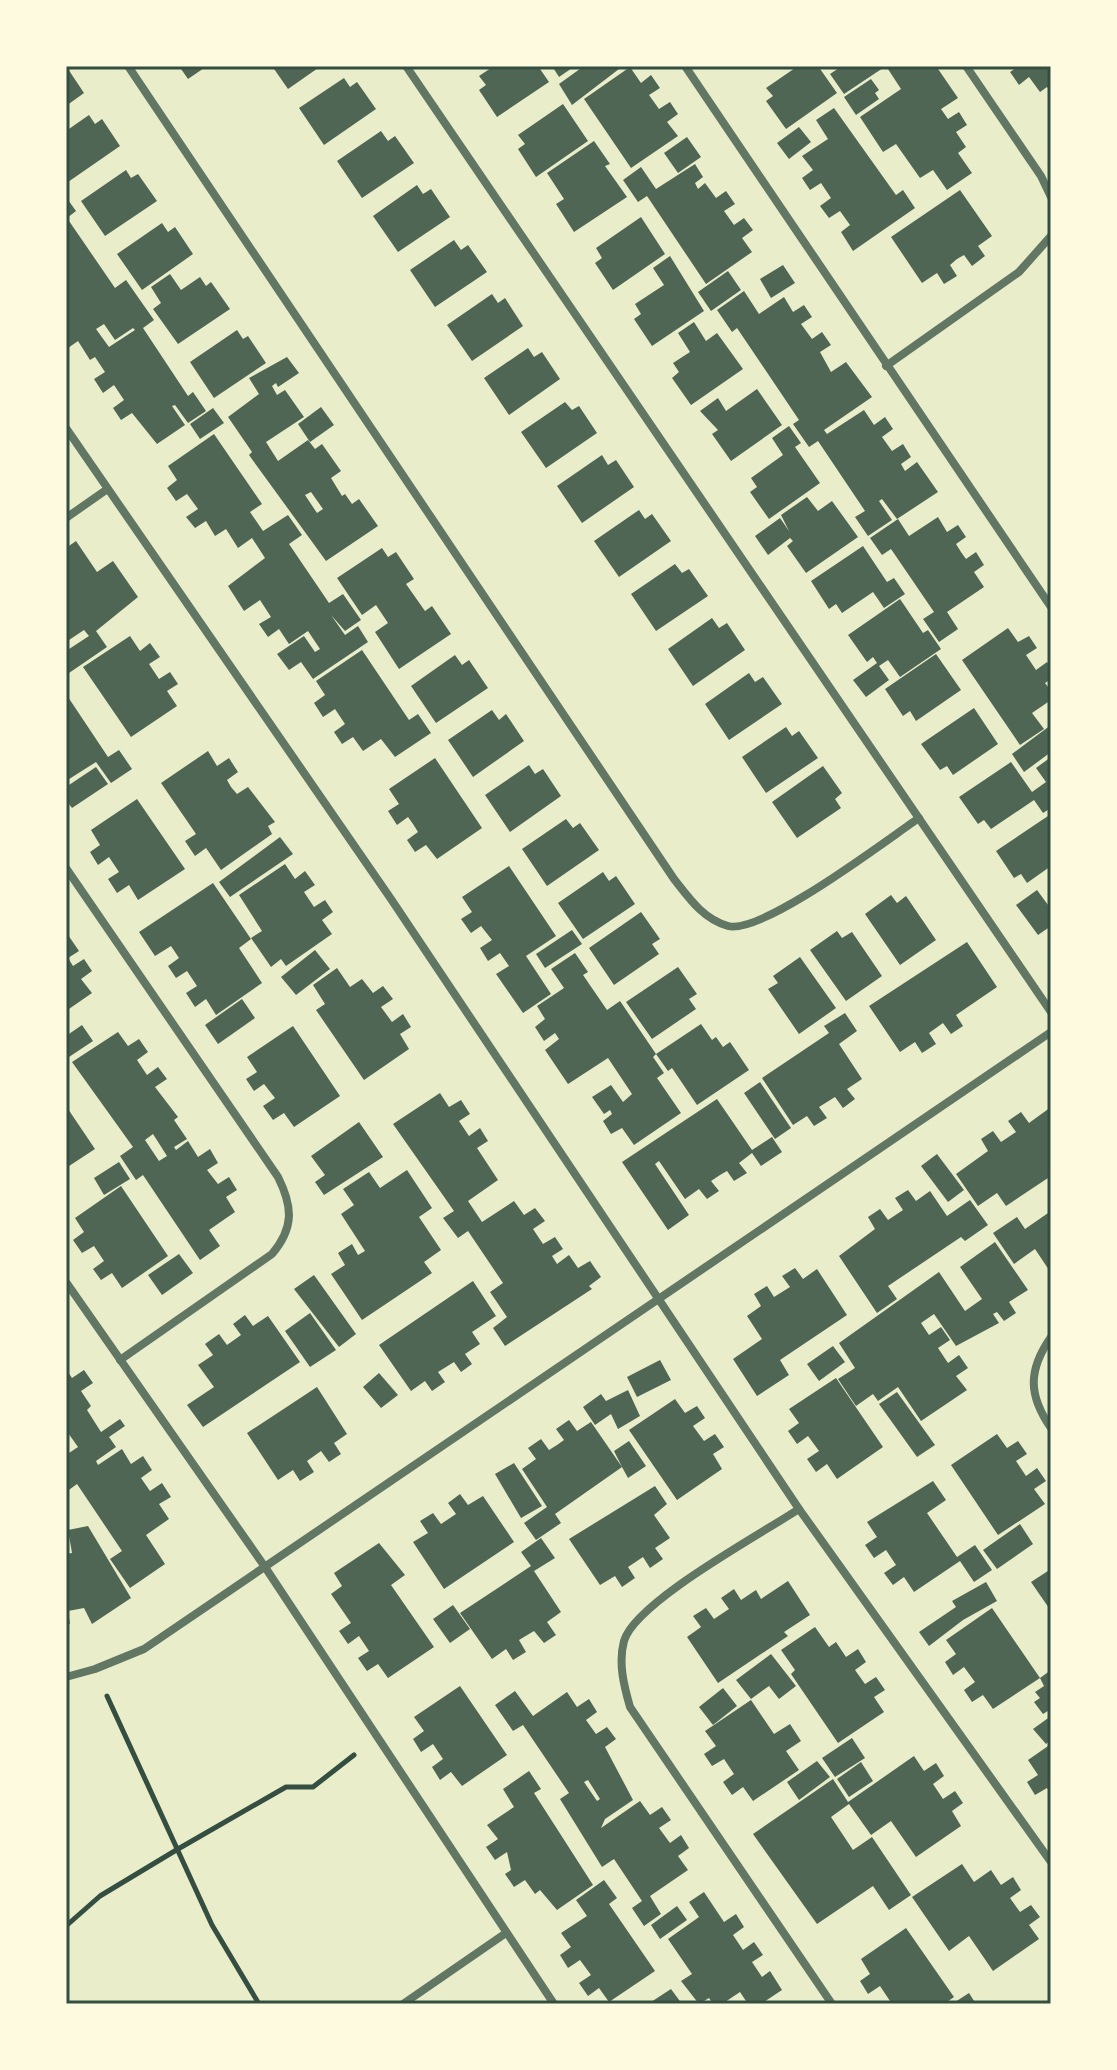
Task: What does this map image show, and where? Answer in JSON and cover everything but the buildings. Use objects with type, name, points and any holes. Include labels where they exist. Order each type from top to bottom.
[{"type":"street","points":[[128,66],[674,879],[699,911],[731,927],[745,926],[774,915],[919,818]]},
{"type":"street","points":[[406,66],[1051,1012]]},
{"type":"street","points":[[685,66],[1051,607]]},
{"type":"street","points":[[966,66],[1041,176],[1051,197]]},
{"type":"street","points":[[886,366],[1019,272],[1051,236]]},
{"type":"street","points":[[66,428],[391,899],[799,1509],[1051,1862]]},
{"type":"street","points":[[66,518],[106,490]]},
{"type":"street","points":[[66,868],[278,1177],[291,1212],[286,1235],[272,1254],[120,1360]]},
{"type":"street","points":[[66,1677],[144,1649],[1051,1032]]},
{"type":"street","points":[[66,1282],[265,1567],[554,2004]]},
{"type":"street","points":[[1051,1337],[1040,1355],[1033,1390],[1037,1407],[1051,1428]]},
{"type":"street","points":[[799,1509],[646,1608],[624,1640],[623,1681],[630,1707],[832,2004]]},
{"type":"street","points":[[403,2004],[506,1933]]},
{"type":"path","points":[[95,1669],[212,1925],[259,2004]]},
{"type":"path","points":[[66,1926],[100,1896],[286,1787],[313,1787],[377,1737]]}]
